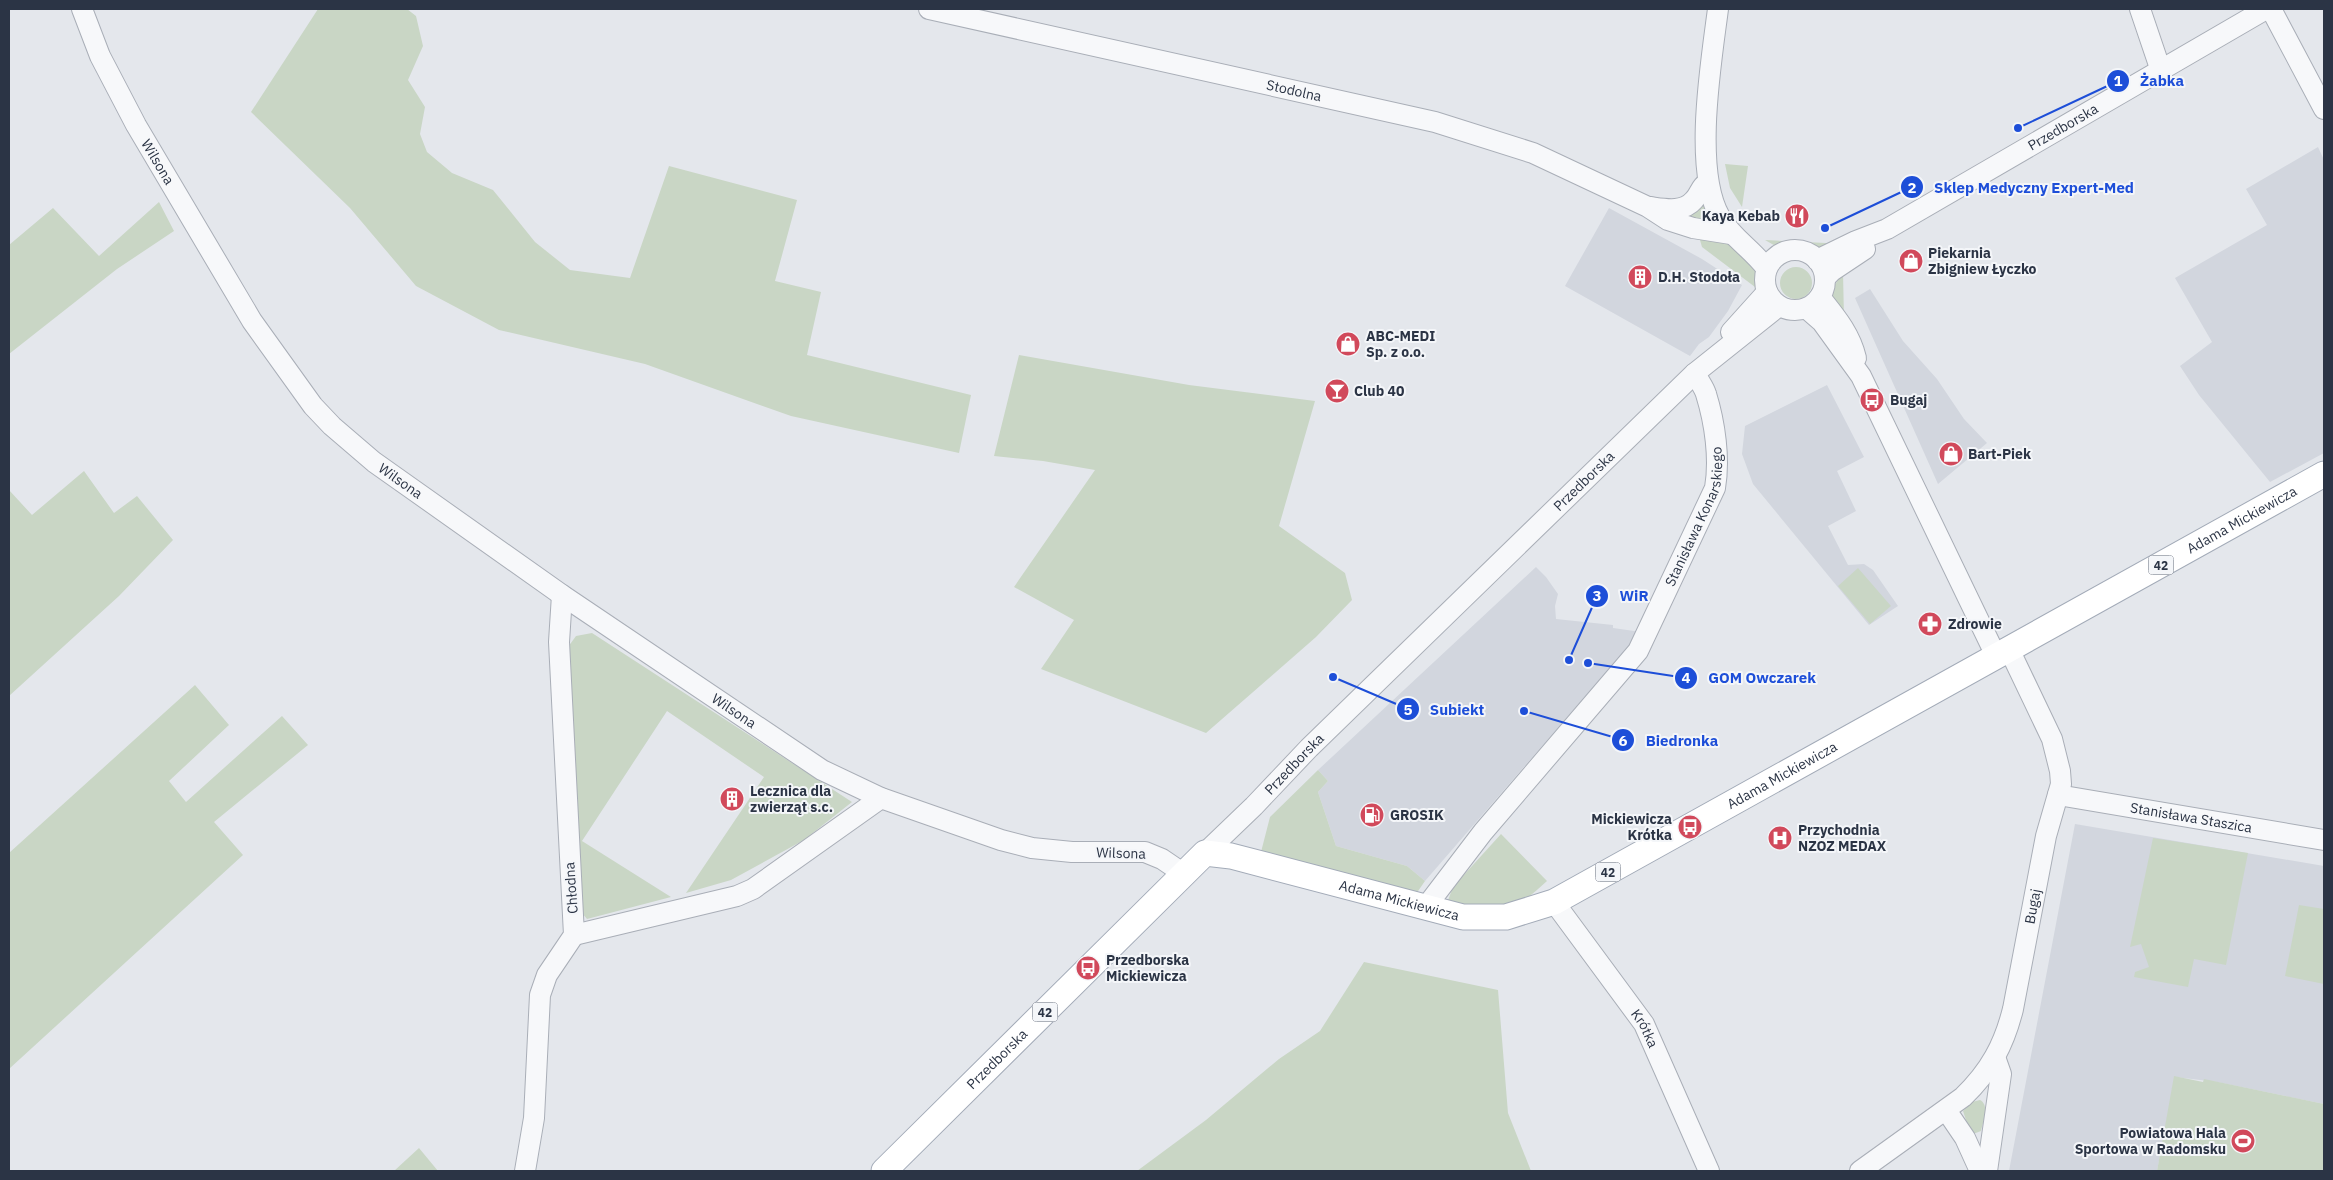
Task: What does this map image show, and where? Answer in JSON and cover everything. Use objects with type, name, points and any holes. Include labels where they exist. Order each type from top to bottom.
[{"type":"main road","name":"Adama Mickiewicza","points":[[1205,853],[1231,856],[1463,917],[1506,917],[1554,902],[2324,474]]},
{"type":"main road","name":"Przedborska","points":[[884,1171],[1205,853]]},
{"type":"street","name":"Wilsona","points":[[82,9],[100,56],[136,125],[252,321],[313,406],[332,426],[374,462],[562,595],[822,770],[881,798],[1001,840],[1032,848],[1072,852],[1145,852],[1162,859],[1184,874]]},
{"type":"street","name":"Stodolna","points":[[929,9],[1435,122],[1533,153],[1648,207],[1658,216],[1681,225],[1731,234]]},
{"type":"street","points":[[1718,9],[1706,148],[1708,182],[1711,196],[1719,216],[1731,234],[1766,268],[1773,299],[1788,310],[1817,286],[1806,252],[1796,250],[1780,254],[1769,260],[1766,268]]},
{"type":"street","points":[[2140,9],[2161,71]]},
{"type":"street","name":"Przedborska","points":[[1817,286],[1856,241],[1887,229],[2266,9]]},
{"type":"street","points":[[2271,9],[2324,109]]},
{"type":"street","name":"Stodolna","points":[[1648,207],[1675,209],[1686,207],[1696,199],[1700,188],[1708,182]]},
{"type":"street","points":[[1708,182],[1734,218],[1750,235],[1768,250],[1780,254]]},
{"type":"street","name":"Bugaj","points":[[1817,286],[1853,344],[1861,376],[2003,652],[2052,739],[2060,771],[2061,784],[2046,836],[2006,1037],[1995,1057],[1975,1085],[1946,1110],[1860,1171]]},
{"type":"street","name":"Przedborska","points":[[1205,853],[1254,806],[1309,748],[1773,299]]},
{"type":"street","name":"Stanisława Konarskiego","points":[[1425,908],[1483,832],[1638,651],[1715,488],[1718,469],[1713,430],[1706,393],[1695,373]]},
{"type":"street","name":"Chłodna","points":[[562,595],[559,642],[574,935]]},
{"type":"street","name":"Stanisława Staszica","points":[[2058,795],[2324,840]]},
{"type":"street","points":[[525,1171],[534,1118],[540,995],[547,975],[574,935],[737,896],[753,889],[881,798]]},
{"type":"street","name":"Krótka","points":[[1554,902],[1644,1024],[1709,1171]]},
{"type":"street","points":[[1987,1171],[2001,1074],[1995,1057]]},
{"type":"street","points":[[1946,1110],[1965,1138],[1980,1171]]},
{"type":"shaded area","points":[[2318,147],[2324,160],[2324,453],[2270,482],[2199,395],[2180,366],[2212,342],[2175,278],[2267,225],[2246,189]]},
{"type":"shaded area","points":[[1609,208],[1702,259],[1742,285],[1728,311],[1709,337],[1699,344],[1690,356],[1565,286]]},
{"type":"shaded area","points":[[1870,289],[1903,341],[1937,379],[1964,419],[1987,443],[1938,484],[1855,298]]},
{"type":"shaded area","points":[[1827,385],[1864,457],[1837,471],[1856,511],[1828,526],[1848,565],[1864,564],[1873,570],[1898,606],[1869,625],[1753,484],[1742,454],[1745,426]]},
{"type":"shaded area","points":[[1536,567],[1558,594],[1555,606],[1556,619],[1613,625],[1613,628],[1641,632],[1425,881],[1407,866],[1336,846],[1318,792],[1328,781],[1318,770]]},
{"type":"shaded area","points":[[2075,824],[2324,866],[2324,1104],[2217,1082],[2175,1077],[2157,1171],[2009,1171]]},
{"type":"green space","points":[[318,9],[407,9],[416,16],[423,46],[408,80],[425,107],[420,134],[427,152],[452,173],[493,190],[535,242],[570,270],[630,278],[669,166],[797,200],[775,281],[821,292],[807,355],[971,395],[959,453],[791,416],[645,364],[499,330],[416,286],[350,208],[251,112]]},
{"type":"green space","points":[[1725,164],[1748,166],[1742,207],[1730,188]]},
{"type":"green space","points":[[159,202],[174,231],[117,269],[9,354],[9,245],[53,208],[99,256]]},
{"type":"green space","points":[[1703,202],[1718,226],[1676,216]]},
{"type":"green space","points":[[1698,233],[1720,236],[1757,269],[1758,292],[1754,295],[1755,287],[1702,247]]},
{"type":"green space","points":[[1765,240],[1826,243],[1830,249],[1816,252],[1798,247],[1779,248]]},
{"type":"green space","points":[[1796,267],[1802,268],[1807,272],[1811,277],[1811,289],[1807,294],[1802,298],[1796,299],[1790,298],[1785,294],[1781,289],[1780,283],[1781,277],[1785,272],[1790,268]]},
{"type":"green space","points":[[1843,272],[1844,319],[1831,296],[1834,286]]},
{"type":"green space","points":[[1019,355],[1189,385],[1315,401],[1279,526],[1345,573],[1352,600],[1316,637],[1206,733],[1041,669],[1074,620],[1014,587],[1095,470],[1043,461],[994,456]]},
{"type":"green space","points":[[84,471],[114,513],[137,496],[173,540],[119,596],[9,696],[9,490],[32,515]]},
{"type":"green space","points":[[1858,568],[1891,606],[1870,624],[1838,586]]},
{"type":"green space","points":[[592,633],[852,802],[804,840],[731,880],[686,893],[764,777],[667,711],[582,841],[671,897],[587,919],[582,913],[568,647],[576,636]]},
{"type":"green space","points":[[195,685],[229,725],[169,781],[186,802],[282,716],[308,745],[214,822],[243,855],[9,1069],[9,853]]},
{"type":"green space","points":[[1318,770],[1328,781],[1318,792],[1336,846],[1407,866],[1425,881],[1416,894],[1261,852],[1270,817]]},
{"type":"green space","points":[[1501,834],[1547,881],[1529,897],[1506,906],[1485,907],[1447,903],[1453,887]]},
{"type":"green space","points":[[2153,838],[2248,853],[2226,965],[2194,959],[2188,987],[2134,977],[2135,972],[2149,967],[2141,944],[2130,947]]},
{"type":"green space","points":[[2299,905],[2324,909],[2324,984],[2285,976]]},
{"type":"green space","points":[[1364,962],[1498,990],[1508,1113],[1531,1171],[1137,1171],[1206,1120],[1279,1059],[1320,1031]]},
{"type":"green space","name":"Powiatowa Hala Sportowa w Radomsku","points":[[2174,1076],[2203,1082],[2204,1079],[2324,1104],[2324,1171],[2157,1171]]},
{"type":"green space","points":[[1980,1100],[1985,1106],[1984,1119],[1981,1131],[1973,1134],[1970,1132],[1963,1111],[1972,1102]]},
{"type":"green space","points":[[419,1148],[438,1171],[394,1171]]},
{"type":"place","name":"Żabka","points":[[2018,128]]},
{"type":"place","name":"Kaya Kebab","points":[[1797,216]]},
{"type":"place","name":"Sklep Medyczny Expert-Med","points":[[1825,228]]},
{"type":"place","name":"Piekarnia Zbigniew Łyczko","points":[[1911,261]]},
{"type":"place","name":"D.H. Stodoła","points":[[1640,277]]},
{"type":"place","name":"ABC-MEDI Sp. z o.o.","points":[[1348,344]]},
{"type":"place","name":"Club 40","points":[[1337,391]]},
{"type":"place","name":"Bugaj","points":[[1872,400]]},
{"type":"place","name":"Bart-Piek","points":[[1951,454]]},
{"type":"place","name":"Zdrowie","points":[[1930,624]]},
{"type":"place","name":"WiR","points":[[1569,660]]},
{"type":"place","name":"GOM Owczarek","points":[[1588,663]]},
{"type":"place","name":"Subiekt","points":[[1333,677]]},
{"type":"place","name":"Biedronka","points":[[1524,711]]},
{"type":"place","name":"Lecznica dla zwierząt s.c.","points":[[732,799]]},
{"type":"place","name":"GROSIK","points":[[1372,815]]},
{"type":"place","name":"Mickiewicza Krótka","points":[[1690,827]]},
{"type":"place","name":"Przychodnia NZOZ MEDAX","points":[[1780,838]]},
{"type":"place","name":"Przedborska Mickiewicza","points":[[1088,968]]},
{"type":"place","name":"Powiatowa Hala Sportowa w Radomsku","points":[[2243,1141]]}]
